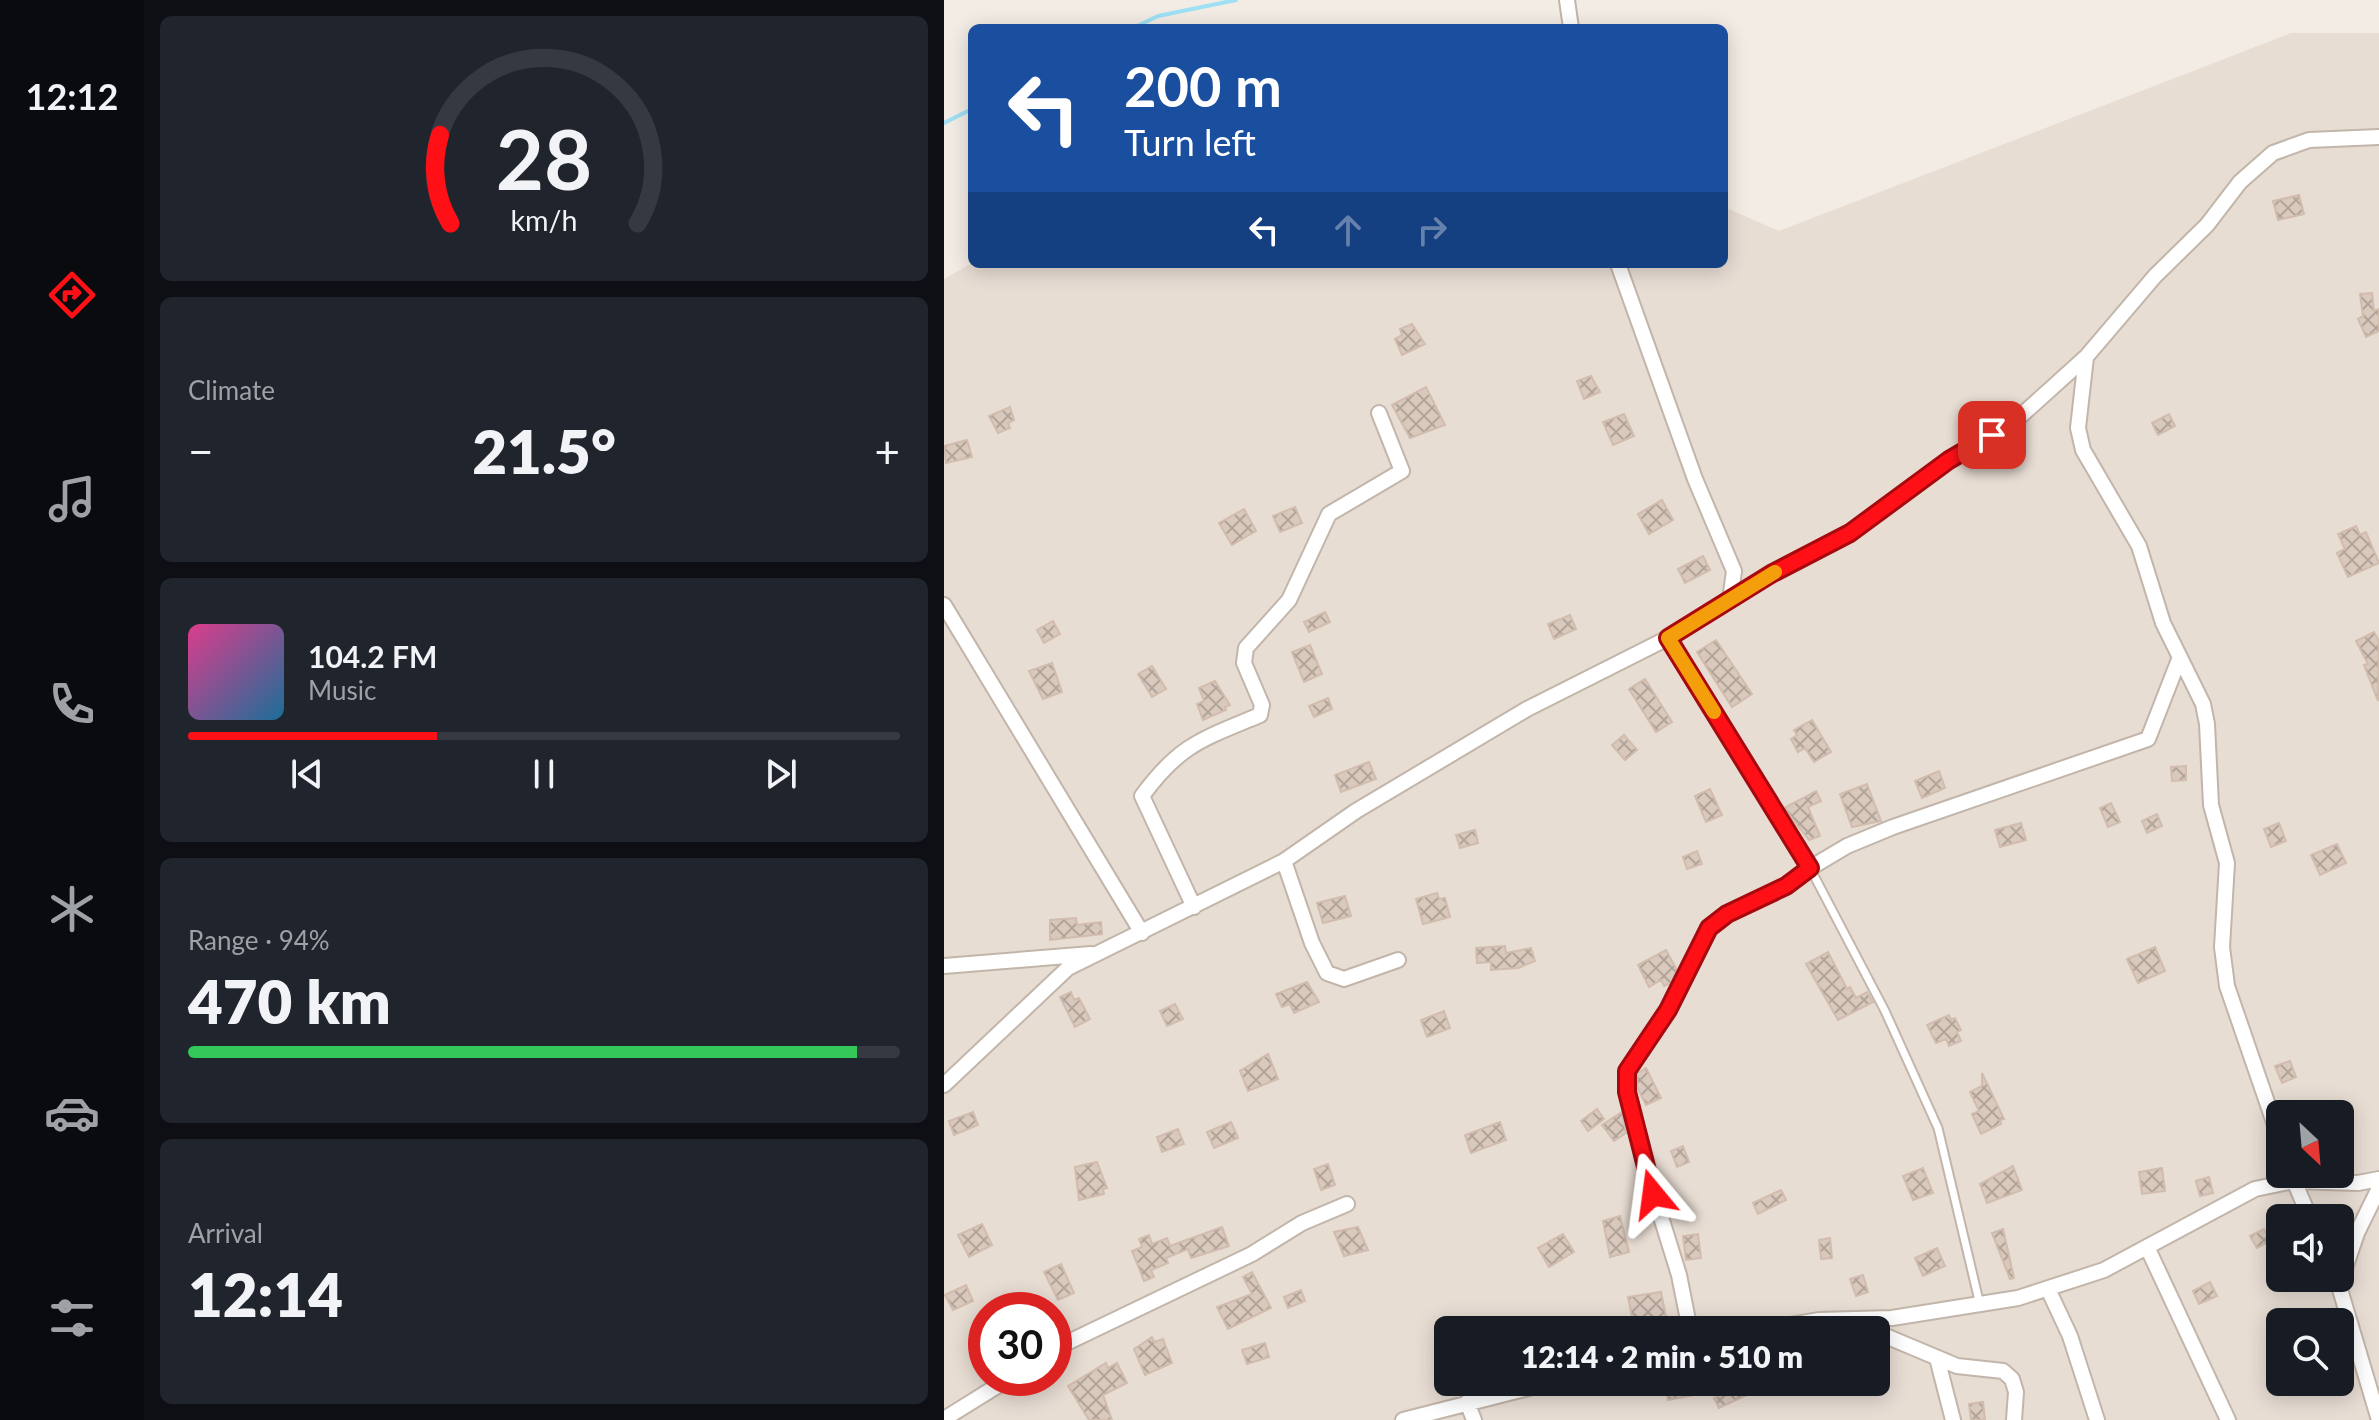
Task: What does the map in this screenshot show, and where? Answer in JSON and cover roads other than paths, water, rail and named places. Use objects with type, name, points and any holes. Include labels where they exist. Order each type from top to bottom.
[{"type":"street","points":[[1567,0],[1570,24]]},
{"type":"street","points":[[944,1085],[1014,1022],[1056,976],[1284,861],[1356,811],[1527,709],[1668,638],[1850,533],[1949,460],[2014,422],[2086,357],[2155,276],[2207,225],[2259,163],[2309,140],[2379,137]]},
{"type":"street","points":[[1619,268],[1695,479],[1734,571],[1730,600]]},
{"type":"street","points":[[2086,357],[2078,428],[2083,450],[2139,546],[2163,623],[2203,704],[2207,724],[2211,805],[2227,863],[2222,947],[2227,986],[2266,1100]]},
{"type":"street","points":[[1194,907],[1142,796],[1165,765],[1191,743],[1260,715],[1262,705],[1244,663],[1246,648],[1289,600],[1329,514],[1402,471],[1379,413]]},
{"type":"street","points":[[944,605],[1142,933]]},
{"type":"street","points":[[1668,638],[1810,868]]},
{"type":"street","points":[[1687,1316],[1679,1275],[1643,1159],[1625,1082],[1627,1071],[1668,1010],[1709,928],[1727,914],[1786,886],[1847,846],[1893,827],[2148,739],[2180,657]]},
{"type":"street","points":[[1284,861],[1312,943],[1327,973],[1344,979],[1398,960]]},
{"type":"street","points":[[944,966],[1100,954]]},
{"type":"street","points":[[2354,1183],[2379,1179]]},
{"type":"street","points":[[1890,1318],[1980,1305],[2048,1289],[2104,1270],[2266,1185]]},
{"type":"street","points":[[2354,1241],[2379,1188]]},
{"type":"street","points":[[1072,1340],[1252,1254],[1302,1223],[1347,1204]]},
{"type":"street","points":[[2148,1249],[2228,1420]]},
{"type":"street","points":[[2048,1289],[2070,1336],[2097,1420]]},
{"type":"street","points":[[2341,1292],[2379,1420]]},
{"type":"street","points":[[1890,1338],[1970,1369],[2003,1371],[2012,1379],[2016,1392],[2014,1420]]},
{"type":"street","points":[[1937,1358],[1953,1420]]},
{"type":"street","points":[[944,1419],[981,1396]]},
{"type":"street","points":[[1403,1420],[1492,1396]]},
{"type":"street","points":[[1467,1402],[1474,1420]]},
{"type":"lane","points":[[1810,868],[1885,1011],[1938,1128],[1980,1305]]},
{"type":"waterway","points":[[1141,24],[1158,16],[1236,0]]},
{"type":"waterway","points":[[944,123],[968,111]]}]
